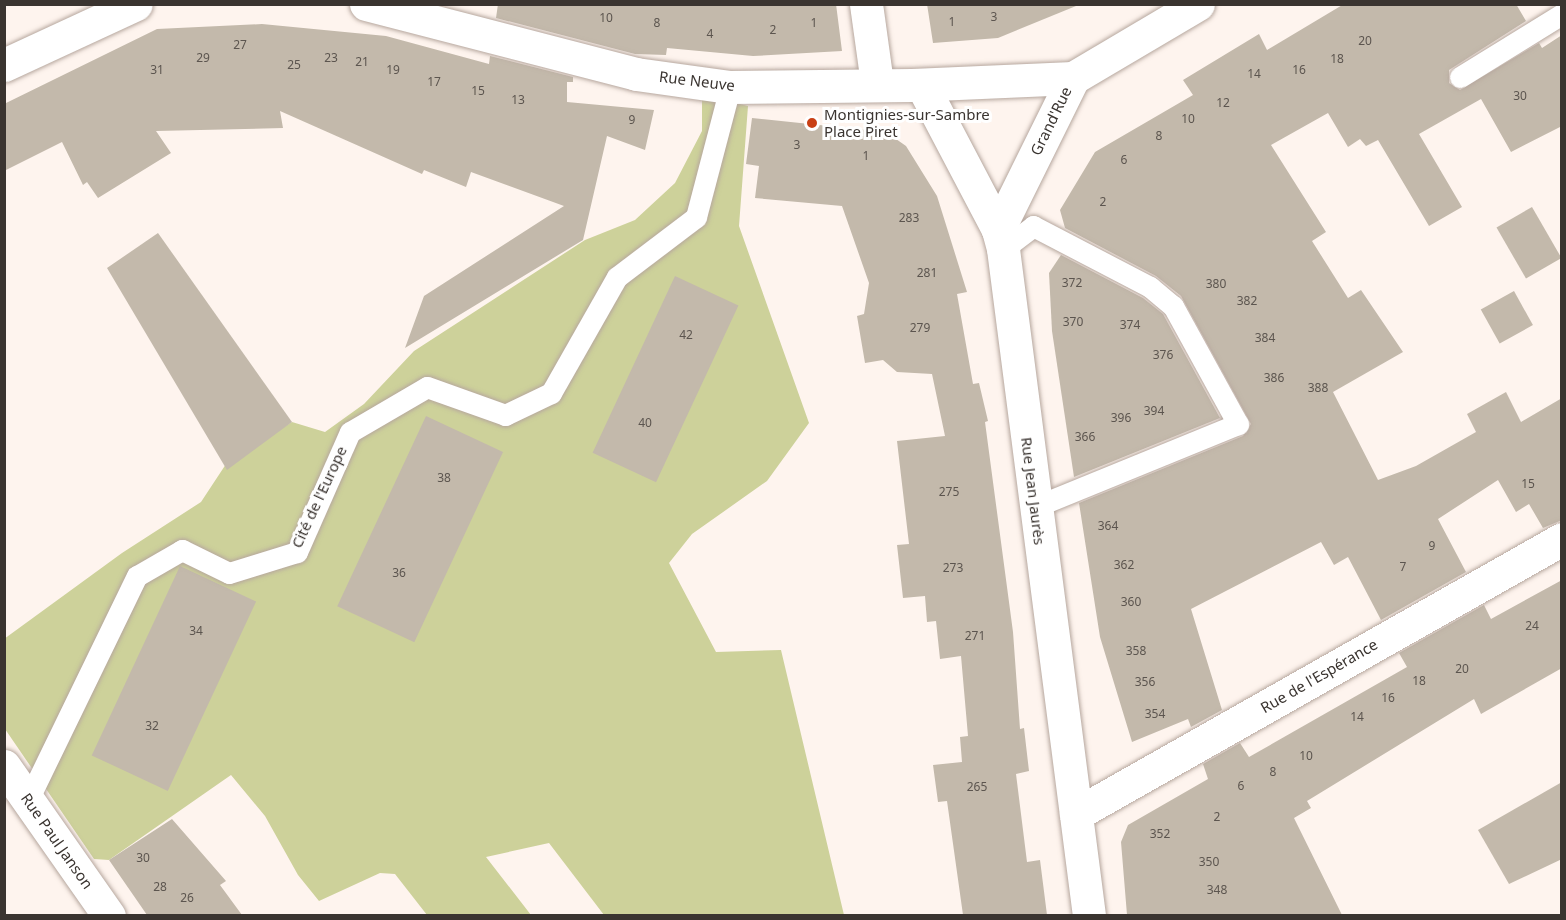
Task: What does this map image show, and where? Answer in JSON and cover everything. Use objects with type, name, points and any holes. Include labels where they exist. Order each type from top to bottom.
[{"type":"street","points":[[4,65],[136,4]]},
{"type":"street","name":"Rue Neuve","points":[[366,4],[636,74],[730,87],[877,83],[922,85],[1072,78]]},
{"type":"street","points":[[866,4],[877,83]]},
{"type":"street","name":"Grand'Rue","points":[[1000,240],[1072,78],[1198,4]]},
{"type":"street","name":"Rue Jean Jaurès","points":[[922,85],[1000,240],[1089,915]]},
{"type":"street","name":"Rue de l'Espérance","points":[[1076,814],[1562,538]]},
{"type":"street","name":"Rue Paul Janson","points":[[4,766],[109,915]]},
{"type":"lane","points":[[1460,77],[1562,14]]},
{"type":"lane","name":"Cité de l'Europe","points":[[28,800],[137,576],[182,550],[229,573],[297,552],[350,432],[427,387],[505,415],[551,393],[617,277],[696,217],[730,87]]},
{"type":"lane","points":[[1000,240],[1033,226],[1150,287],[1173,306],[1239,424],[1035,507]]},
{"type":"green space","points":[[702,95],[748,106],[739,226],[809,423],[767,481],[692,534],[669,563],[716,652],[781,650],[844,915],[604,915],[549,843],[486,857],[531,915],[427,915],[395,874],[380,873],[319,901],[298,875],[265,816],[231,775],[109,860],[94,859],[5,729],[4,639],[122,553],[201,502],[228,461],[292,422],[325,432],[364,404],[414,351],[585,240],[635,220],[675,183],[702,131]]},
{"type":"building","points":[[498,4],[836,4],[842,51],[753,56],[667,48],[666,55],[635,54],[496,18]]},
{"type":"building","points":[[927,4],[1076,4],[1076,6],[998,38],[933,43]]},
{"type":"building","points":[[1344,4],[1516,4],[1526,21],[1449,70],[1449,83],[1460,90],[1539,43],[1542,48],[1562,35],[1562,126],[1511,152],[1481,99],[1419,134],[1462,207],[1429,226],[1378,140],[1366,146],[1360,139],[1348,147],[1328,113],[1271,145],[1326,232],[1312,241],[1348,298],[1361,290],[1403,352],[1333,392],[1378,480],[1416,466],[1476,432],[1467,414],[1506,392],[1521,422],[1562,398],[1562,520],[1543,528],[1529,504],[1516,512],[1498,480],[1438,519],[1466,572],[1381,620],[1348,557],[1334,565],[1321,542],[1191,609],[1222,710],[1191,727],[1188,719],[1132,742],[1100,637],[1079,503],[1243,436],[1251,424],[1181,296],[1156,276],[1065,228],[1060,210],[1095,152],[1193,95],[1183,80],[1259,34],[1267,50]]},
{"type":"building","points":[[262,24],[386,36],[489,64],[490,56],[573,77],[573,82],[567,82],[567,102],[654,110],[645,150],[607,136],[583,240],[405,348],[424,296],[564,206],[471,172],[466,187],[424,170],[422,174],[280,111],[283,128],[156,131],[171,153],[98,198],[87,182],[83,185],[62,142],[4,171],[4,104],[157,29]]},
{"type":"building","points":[[752,118],[886,132],[906,146],[937,196],[967,292],[957,294],[973,384],[979,383],[988,421],[985,422],[1013,632],[1020,729],[1024,728],[1029,771],[1016,774],[1027,862],[1040,860],[1047,915],[963,915],[947,801],[938,802],[933,765],[962,762],[960,737],[968,736],[961,656],[940,659],[936,621],[927,622],[925,596],[903,598],[897,545],[909,544],[897,441],[945,436],[932,374],[897,372],[883,360],[865,363],[857,316],[864,314],[869,283],[842,206],[755,198],[759,166],[746,164]]},
{"type":"building","points":[[1532,207],[1562,258],[1526,279],[1496,228]]},
{"type":"building","points":[[158,233],[292,422],[227,470],[107,268]]},
{"type":"building","points":[[1061,255],[1143,298],[1163,314],[1220,418],[1074,477],[1052,331],[1049,273]]},
{"type":"building","points":[[675,276],[738,306],[656,482],[593,453]]},
{"type":"building","points":[[1514,291],[1533,325],[1500,344],[1481,309]]},
{"type":"building","points":[[426,416],[503,452],[414,642],[337,606]]},
{"type":"building","points":[[180,566],[256,601],[168,791],[92,755]]},
{"type":"building","points":[[1562,580],[1562,668],[1481,714],[1474,699],[1307,801],[1311,808],[1294,818],[1342,915],[1127,915],[1121,842],[1128,825],[1208,779],[1203,764],[1240,743],[1249,757],[1407,667],[1399,653],[1484,605],[1491,619]]},
{"type":"building","points":[[1562,782],[1562,859],[1509,884],[1478,830]]},
{"type":"building","points":[[172,819],[226,881],[220,885],[242,915],[147,915],[109,860]]},
{"type":"place","name":"Montignies-sur-Sambre Place Piret","points":[[812,123]]}]
